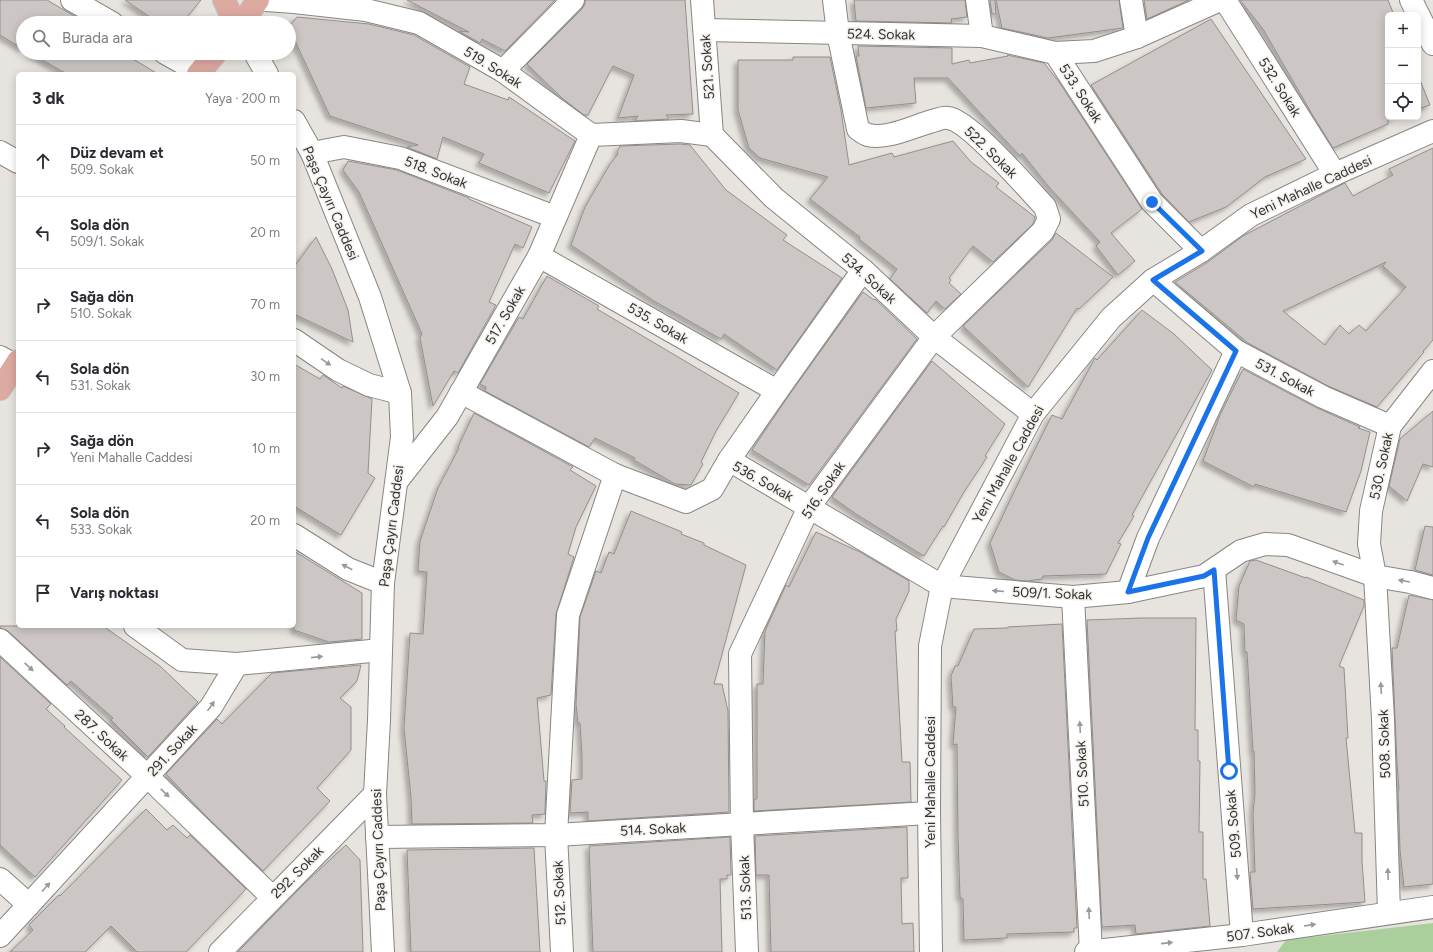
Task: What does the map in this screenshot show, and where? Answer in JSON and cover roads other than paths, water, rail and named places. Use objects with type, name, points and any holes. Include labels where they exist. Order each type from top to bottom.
[{"type":"main road","points":[[224,0],[232,16]]},
{"type":"main road","points":[[247,16],[258,0]]},
{"type":"main road","points":[[199,72],[210,60]]},
{"type":"main road","points":[[0,389],[13,363]]},
{"type":"street","points":[[72,0],[100,16]]},
{"type":"street","name":"519. Sokak","points":[[266,0],[371,5],[419,23],[503,71],[591,135]]},
{"type":"street","points":[[503,71],[573,0]]},
{"type":"street","name":"521. Sokak","points":[[702,0],[712,134]]},
{"type":"street","name":"522. Sokak","points":[[834,0],[838,33],[858,129],[867,135],[877,136],[893,134],[926,122],[947,117],[964,125],[979,138],[1045,207],[1049,219]]},
{"type":"street","points":[[977,0],[982,36]]},
{"type":"street","points":[[1131,0],[1137,37]]},
{"type":"street","name":"533. Sokak","points":[[1055,53],[1094,51],[1137,37],[1220,0]]},
{"type":"street","name":"532. Sokak","points":[[1225,0],[1334,174]]},
{"type":"street","points":[[1411,0],[1433,44]]},
{"type":"street","name":"524. Sokak","points":[[704,30],[982,36],[1055,53]]},
{"type":"street","name":"533. Sokak","points":[[1055,53],[1152,202],[1202,251]]},
{"type":"street","points":[[177,60],[196,72]]},
{"type":"street","points":[[259,60],[266,72]]},
{"type":"street","name":"Paşa Çayırı Caddesi","points":[[296,125],[312,153],[370,297],[400,393],[402,437],[383,583],[375,794],[383,952]]},
{"type":"street","points":[[591,135],[682,131],[712,134]]},
{"type":"street","name":"Yeni Mahalle Caddesi","points":[[931,952],[929,813],[930,646],[942,586],[1033,414],[1111,318],[1153,280],[1202,251],[1251,214],[1334,174],[1433,131]]},
{"type":"street","name":"534. Sokak","points":[[712,134],[774,198],[863,270],[934,337],[1033,414]]},
{"type":"street","name":"517. Sokak","points":[[397,481],[447,417],[539,256],[591,135]]},
{"type":"street","name":"518. Sokak","points":[[312,153],[344,147],[400,158],[555,217]]},
{"type":"street","points":[[0,152],[16,161]]},
{"type":"street","name":"516. Sokak","points":[[742,824],[740,654],[809,507],[934,337],[1042,231],[1049,219]]},
{"type":"street","name":"535. Sokak","points":[[539,256],[777,391]]},
{"type":"street","points":[[729,460],[863,270]]},
{"type":"street","name":"531. Sokak","points":[[1153,280],[1236,351],[1323,397],[1390,426]]},
{"type":"street","points":[[296,341],[338,370],[369,384],[400,393]]},
{"type":"street","points":[[1128,592],[1148,538],[1236,351]]},
{"type":"street","name":"530. Sokak","points":[[1375,576],[1369,544],[1371,511],[1390,426],[1424,398],[1433,371]]},
{"type":"street","name":"536. Sokak","points":[[461,392],[615,475],[686,502],[712,489],[729,460],[942,586]]},
{"type":"street","name":"512. Sokak","points":[[562,952],[556,835],[568,615],[615,475]]},
{"type":"street","points":[[296,536],[348,569],[383,583]]},
{"type":"street","name":"509/1. Sokak","points":[[942,586],[1073,597],[1128,592],[1204,576],[1242,551],[1265,544],[1288,545],[1375,576],[1410,582],[1433,588]]},
{"type":"street","name":"509. Sokak","points":[[1214,570],[1242,935]]},
{"type":"street","name":"508. Sokak","points":[[1375,576],[1383,719],[1389,913]]},
{"type":"street","name":"510. Sokak","points":[[1073,597],[1091,952]]},
{"type":"street","points":[[138,628],[182,660],[237,664],[381,650]]},
{"type":"street","name":"287. Sokak","points":[[0,640],[147,776],[272,897]]},
{"type":"street","name":"291. Sokak","points":[[0,936],[211,707],[237,664]]},
{"type":"street","name":"292. Sokak","points":[[220,952],[272,897],[375,794]]},
{"type":"street","name":"514. Sokak","points":[[377,837],[556,835],[929,813]]},
{"type":"street","name":"513. Sokak","points":[[742,824],[747,952]]},
{"type":"street","points":[[0,879],[29,905]]},
{"type":"street","name":"507. Sokak","points":[[1086,952],[1242,935],[1433,907]]}]
